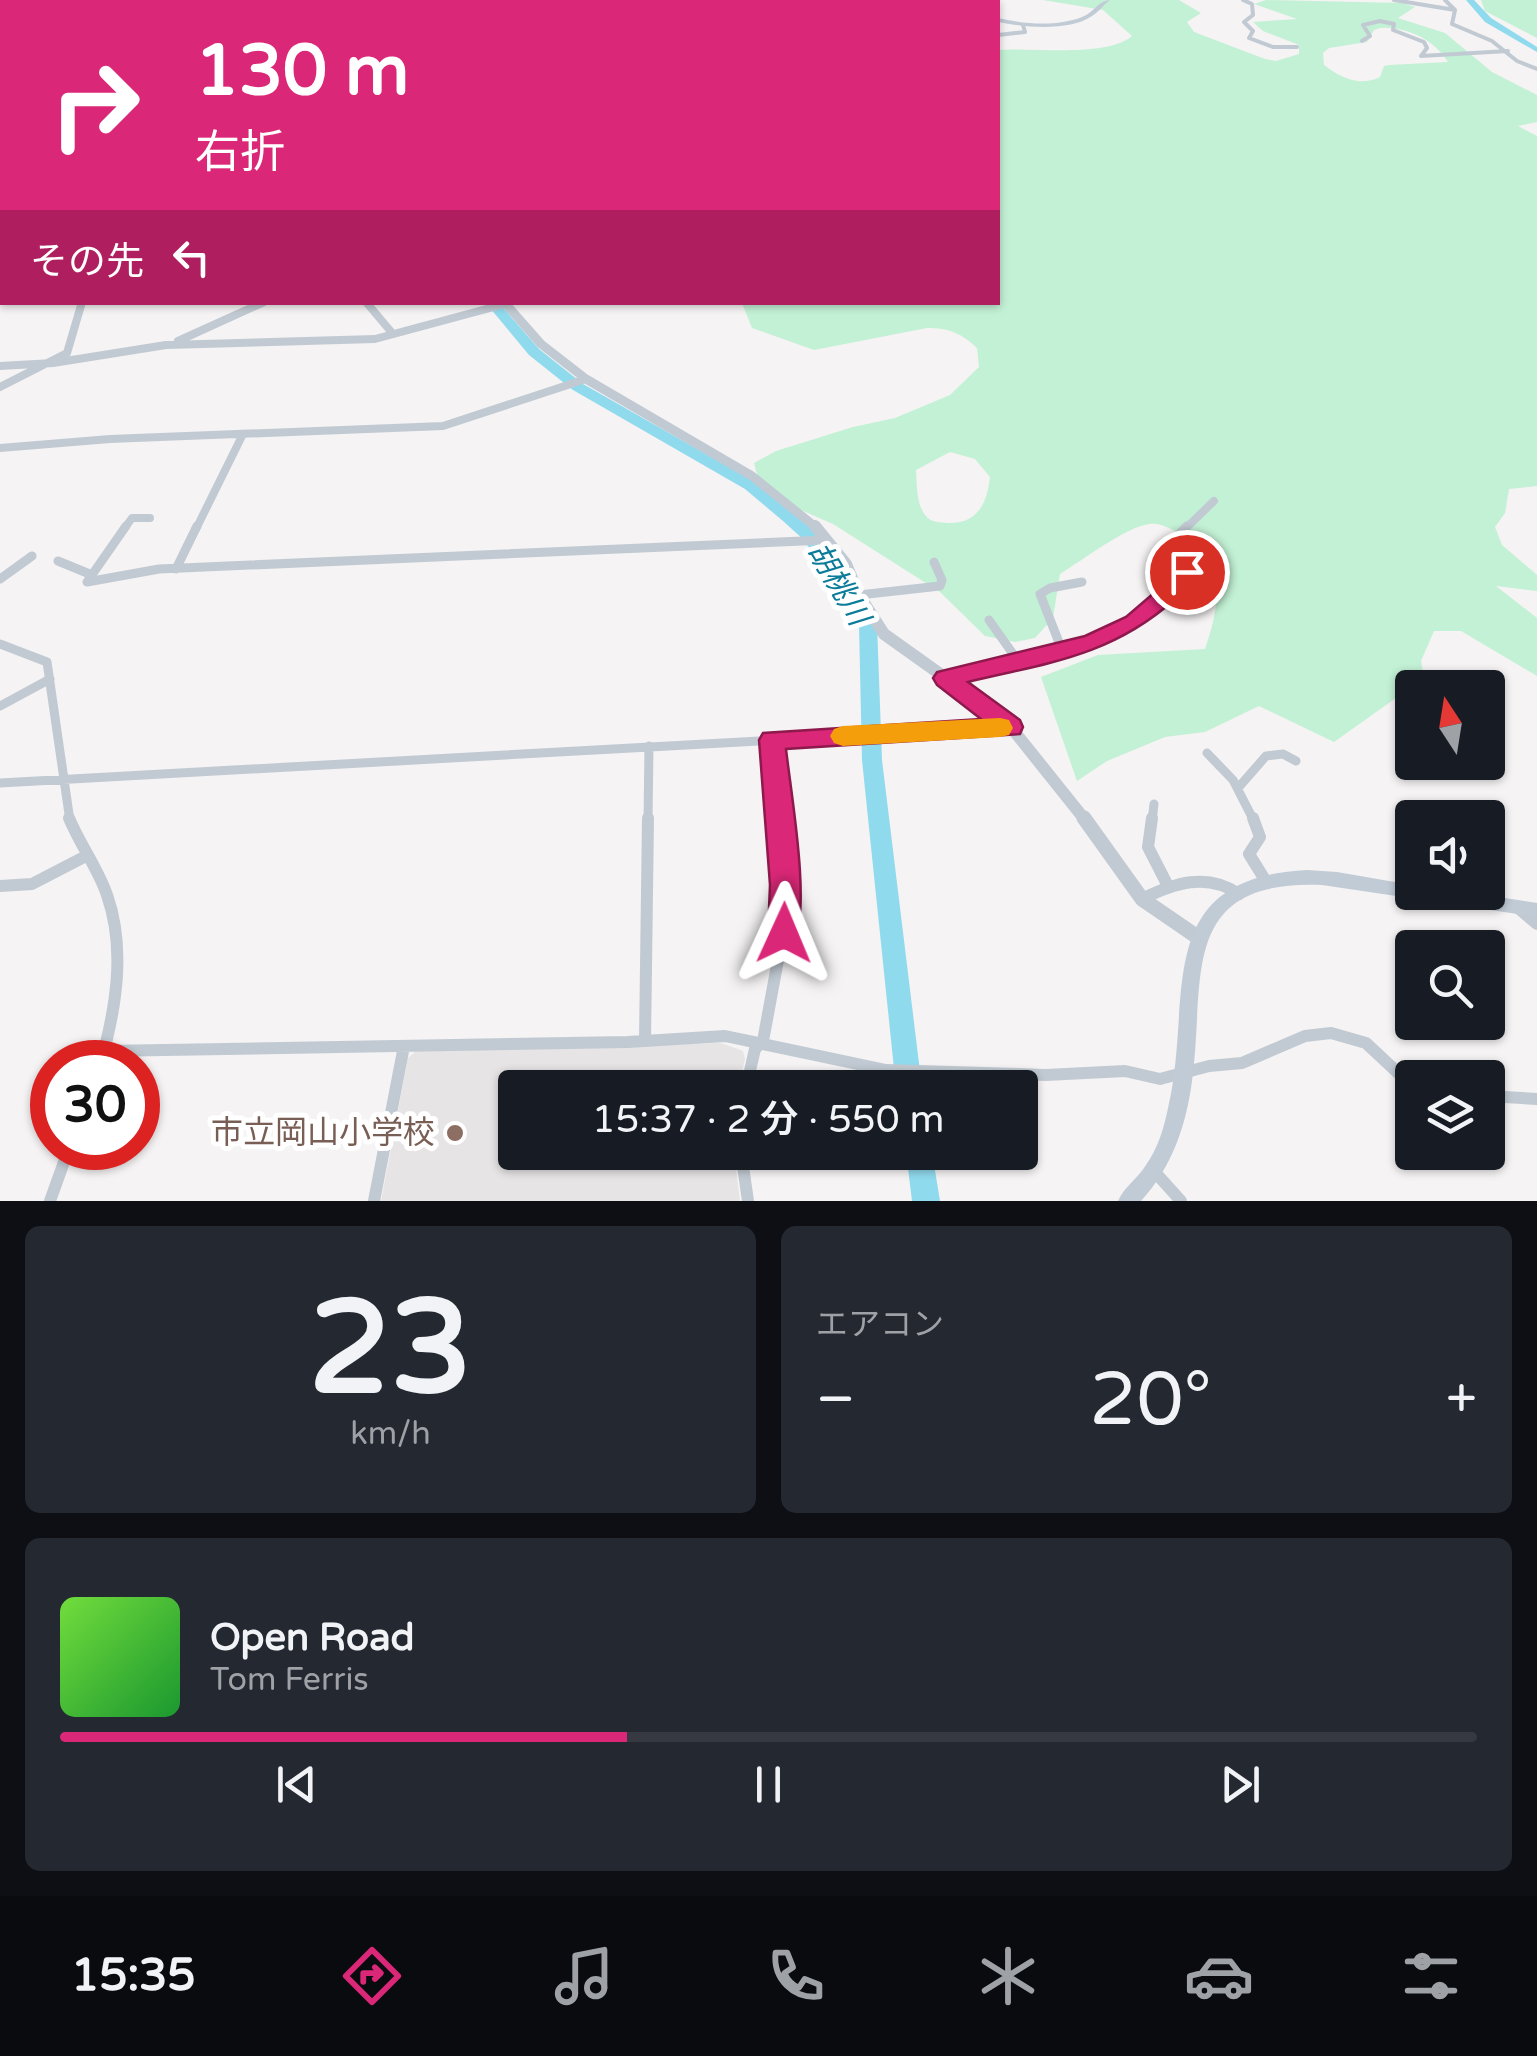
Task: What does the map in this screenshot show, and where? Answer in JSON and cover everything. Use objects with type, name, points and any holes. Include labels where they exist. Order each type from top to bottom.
[{"type":"main road","points":[[1000,20],[1023,26],[1086,18],[1107,0]]},
{"type":"main road","points":[[1128,1201],[1154,1171],[1184,1074],[1187,989],[1196,936],[1214,912],[1239,894],[1292,878],[1329,878],[1395,889]]},
{"type":"main road","points":[[1505,906],[1537,910]]},
{"type":"street","points":[[1242,0],[1252,4],[1252,15],[1244,21],[1253,31],[1249,38],[1273,48],[1297,47]]},
{"type":"street","points":[[1394,0],[1455,10]]},
{"type":"street","points":[[1445,0],[1455,10]]},
{"type":"street","points":[[1455,10],[1452,24],[1508,51],[1518,62],[1537,68]]},
{"type":"street","points":[[1362,41],[1370,36],[1362,24],[1385,21],[1394,24],[1393,30],[1424,42],[1428,48],[1421,56],[1508,51]]},
{"type":"street","points":[[1000,35],[1023,33],[1023,26]]},
{"type":"street","points":[[0,387],[53,363],[69,351],[81,305]]},
{"type":"street","points":[[166,345],[213,328],[258,305]]},
{"type":"street","points":[[369,305],[393,334]]},
{"type":"street","points":[[0,366],[53,363],[166,345],[375,339],[497,305]]},
{"type":"street","points":[[506,305],[541,344],[586,379],[766,486],[830,540],[884,634],[1010,727],[1094,831],[1142,899],[1196,936]]},
{"type":"street","points":[[0,448],[443,426],[586,379]]},
{"type":"street","points":[[176,568],[243,434]]},
{"type":"street","points":[[946,678],[1087,645],[1134,623],[1186,578],[1180,534],[1214,501]]},
{"type":"street","points":[[150,518],[132,518],[87,582],[136,571],[176,568],[830,540]]},
{"type":"street","points":[[0,579],[32,556]]},
{"type":"street","points":[[58,561],[92,575]]},
{"type":"street","points":[[859,595],[940,586],[942,580],[934,562]]},
{"type":"street","points":[[1062,650],[1040,594],[1050,588],[1082,582]]},
{"type":"street","points":[[990,620],[1018,661]]},
{"type":"street","points":[[0,644],[46,660],[65,778],[65,814],[103,882],[117,936],[115,992],[105,1040]]},
{"type":"street","points":[[0,706],[50,679]]},
{"type":"street","points":[[0,783],[1010,727]]},
{"type":"street","points":[[751,1070],[756,1049],[763,1041],[785,906],[772,740]]},
{"type":"street","points":[[646,1040],[648,746]]},
{"type":"street","points":[[1207,753],[1238,788],[1260,836],[1249,854],[1267,884]]},
{"type":"street","points":[[1238,788],[1266,756],[1283,754],[1296,761]]},
{"type":"street","points":[[1154,804],[1148,847],[1168,886]]},
{"type":"street","points":[[0,886],[32,884],[86,856]]},
{"type":"street","points":[[1142,899],[1168,886],[1213,882],[1239,894]]},
{"type":"street","points":[[1518,908],[1537,924]]},
{"type":"street","points":[[160,1055],[725,1036],[886,1070],[1046,1075],[1125,1071],[1160,1079],[1209,1066],[1242,1063],[1305,1036],[1332,1032],[1366,1043],[1395,1070]]},
{"type":"street","points":[[374,1201],[404,1046]]},
{"type":"street","points":[[1505,1097],[1537,1099]]},
{"type":"street","points":[[50,1201],[61,1170]]},
{"type":"street","points":[[744,1170],[748,1201]]},
{"type":"street","points":[[1154,1171],[1181,1201]]},
{"type":"shaded area","name":"市立岡山小学校","points":[[721,1043],[743,1051],[742,1070],[498,1070],[498,1170],[736,1170],[740,1201],[381,1201],[408,1058],[416,1051]]},
{"type":"green space","points":[[1043,0],[1179,0],[1201,13],[1187,22],[1194,32],[1276,61],[1299,54],[1299,45],[1263,31],[1253,22],[1297,19],[1254,4],[1266,0],[1402,3],[1415,7],[1398,18],[1445,33],[1492,72],[1537,95],[1537,122],[1518,126],[1537,136],[1537,486],[1509,489],[1505,513],[1495,527],[1502,545],[1537,575],[1537,591],[1496,586],[1537,618],[1537,676],[1461,631],[1434,631],[1421,661],[1423,670],[1395,670],[1395,699],[1334,742],[1259,706],[1205,732],[1165,737],[1107,761],[1077,781],[1041,677],[1098,655],[1205,649],[1214,618],[1216,588],[1214,573],[1199,548],[1159,524],[1128,531],[1060,574],[1053,618],[1035,638],[1015,642],[985,636],[940,592],[833,524],[762,493],[754,463],[776,451],[895,418],[950,395],[979,367],[977,348],[954,332],[927,328],[814,350],[752,328],[743,305],[1000,305],[1000,50],[1088,49],[1120,43],[1132,36],[1103,10]],"holes":[[[1380,28],[1400,29],[1436,47],[1448,62],[1384,66],[1380,77],[1365,81],[1344,77],[1324,65],[1323,53],[1329,48],[1367,42],[1374,30]],[[950,452],[975,459],[990,477],[983,503],[967,520],[936,522],[920,506],[916,470]]]},
{"type":"green space","points":[[1481,0],[1537,0],[1537,38],[1485,11]]},
{"type":"waterway","points":[[1470,0],[1488,20],[1537,50]]},
{"type":"waterway","name":"胡桃川","points":[[494,305],[534,352],[578,387],[751,486],[789,517],[810,536],[868,624],[872,760],[907,1070]]},
{"type":"waterway","name":"胡桃川","points":[[922,1170],[926,1201]]},
{"type":"slow traffic","points":[[843,736],[1000,728]]},
{"type":"place","name":"市立岡山小学校","points":[[455,1133]]},
{"type":"route","points":[[784,933],[785,885],[772,740],[1010,727],[998,714],[946,678],[1091,643],[1134,623],[1186,578],[1187,572]]}]
